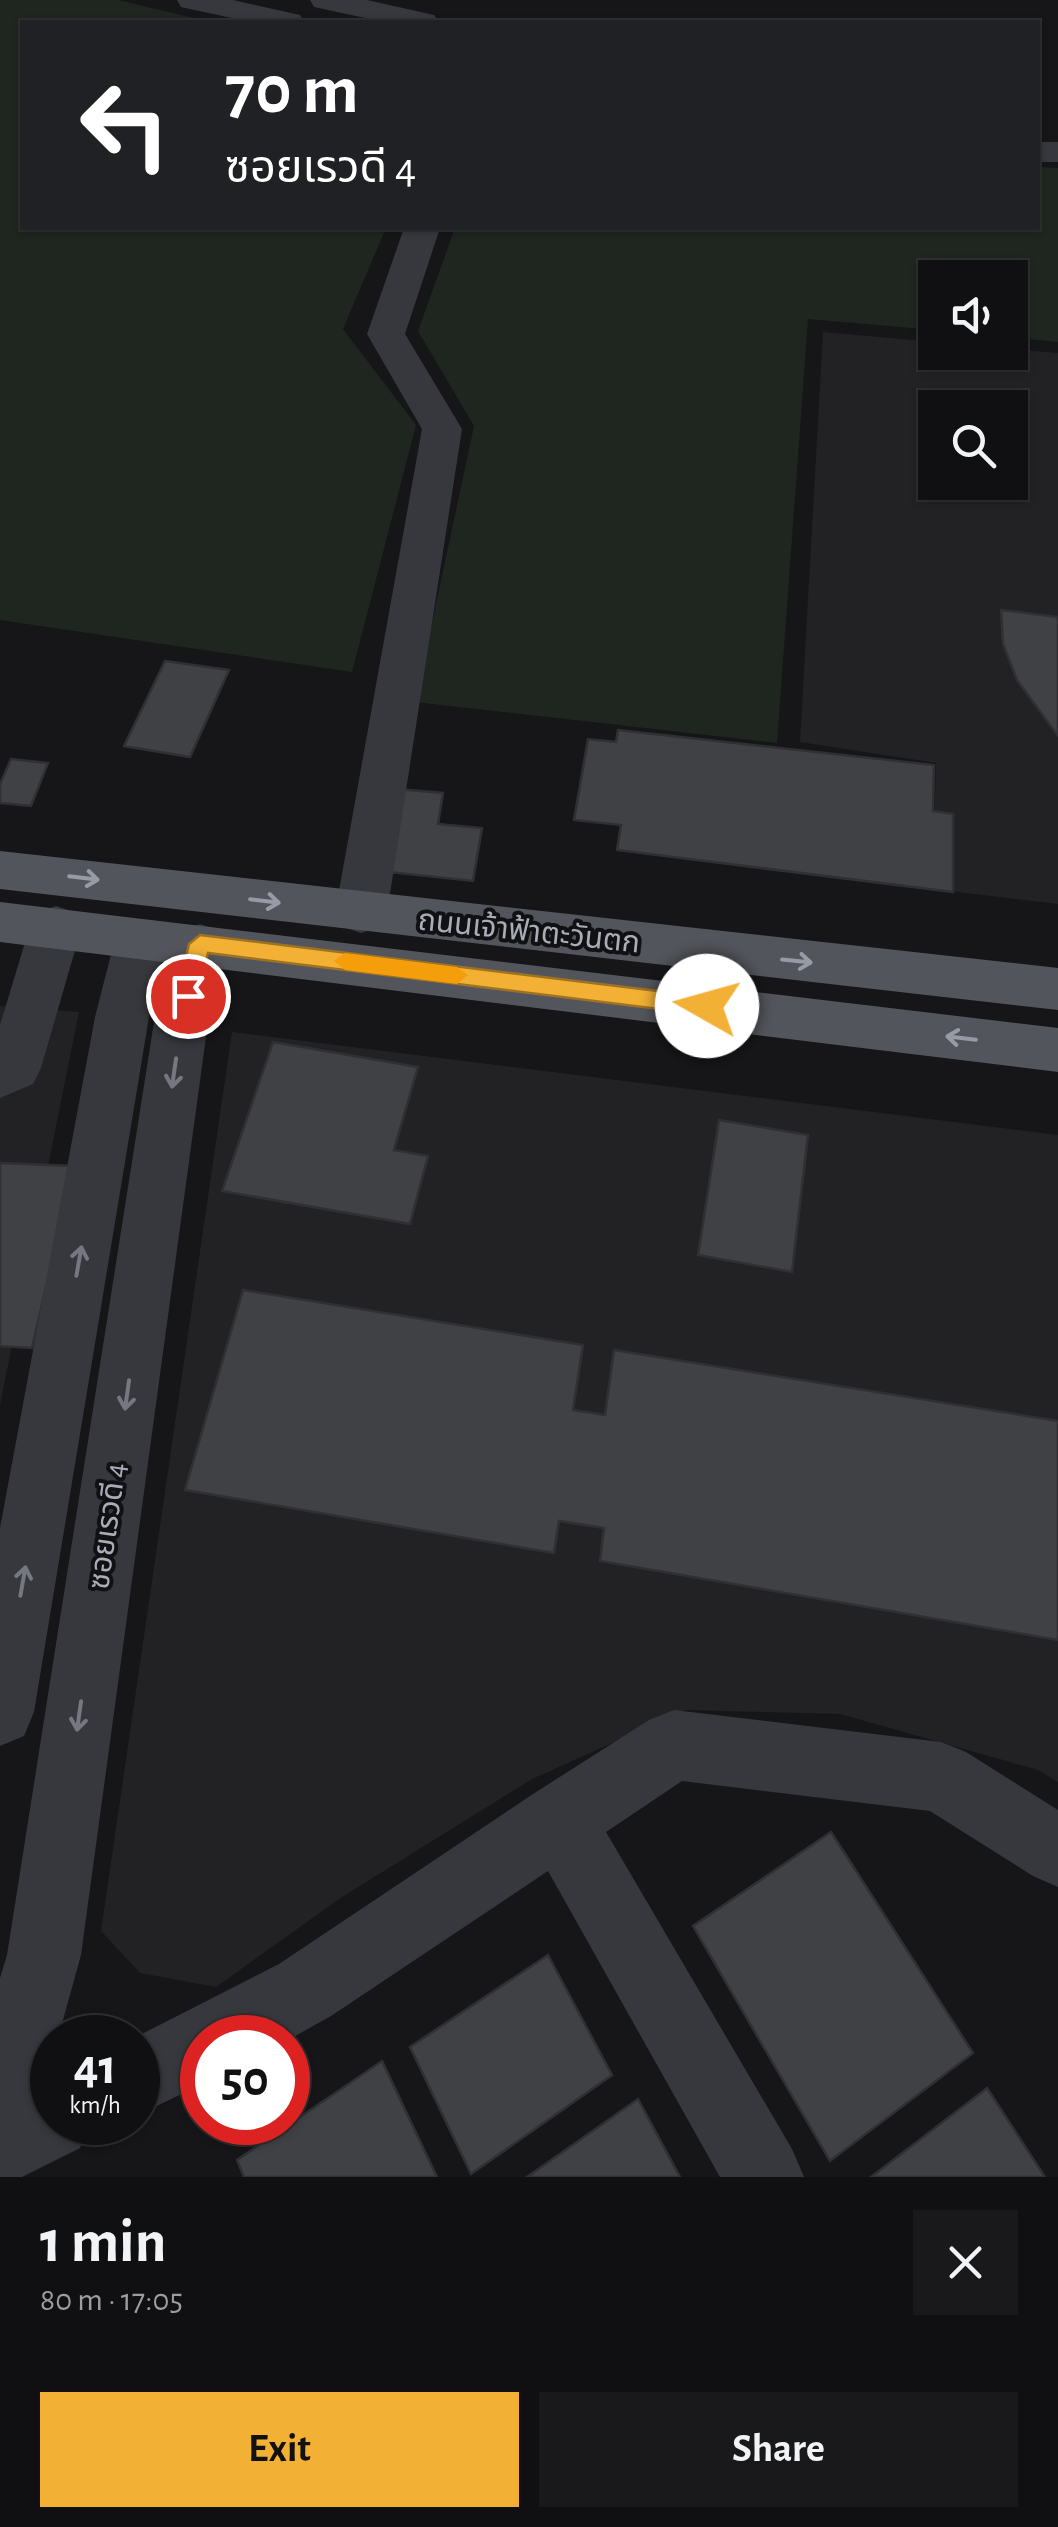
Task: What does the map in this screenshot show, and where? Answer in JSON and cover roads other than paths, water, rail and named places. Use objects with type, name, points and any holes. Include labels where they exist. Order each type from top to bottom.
[{"type":"main road","name":"ถนนเจ้าฟ้าตะวันตก","points":[[0,870],[1058,989]]},
{"type":"main road","points":[[0,922],[1058,1050]]},
{"type":"street","points":[[192,0],[280,20]]},
{"type":"street","points":[[325,0],[414,20]]},
{"type":"street","points":[[361,913],[442,429],[386,334],[421,230]]},
{"type":"street","points":[[0,1075],[14,1068],[56,926]]},
{"type":"street","points":[[0,1712],[122,1016],[170,941]]},
{"type":"street","name":"ซอยเรวดี 4","points":[[0,2105],[44,1954],[178,1042],[170,941]]},
{"type":"street","points":[[257,2015],[305,1990],[674,1745],[940,1777],[1058,1851]]},
{"type":"street","points":[[558,1819],[764,2177]]},
{"type":"street","points":[[0,2148],[30,2132]]}]
